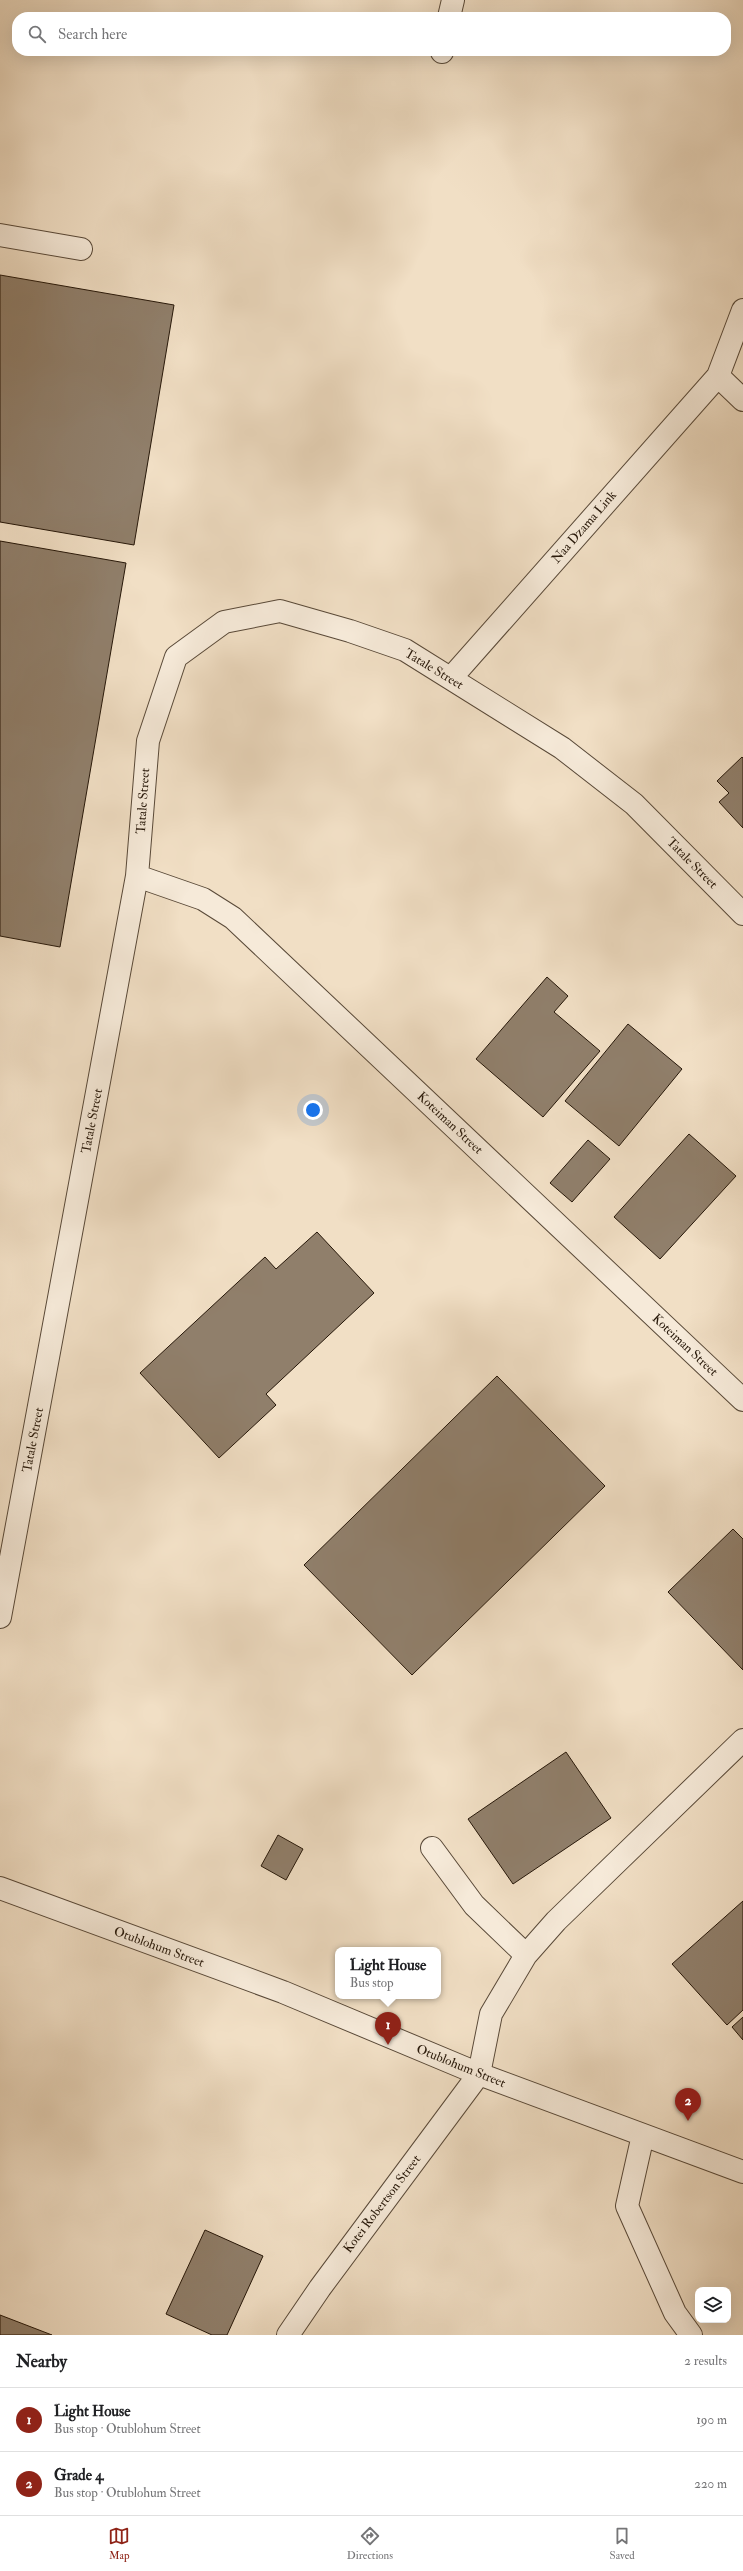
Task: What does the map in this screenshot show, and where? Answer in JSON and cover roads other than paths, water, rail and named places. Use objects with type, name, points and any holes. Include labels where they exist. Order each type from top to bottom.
[{"type":"street","points":[[450,12],[453,0]]},
{"type":"street","points":[[0,235],[81,249]]},
{"type":"street","points":[[743,310],[718,376],[743,400]]},
{"type":"street","name":"Naa Dzama Link","points":[[451,678],[718,376]]},
{"type":"street","name":"Tatale Street","points":[[0,1617],[138,876],[148,741],[176,657],[224,622],[280,611],[350,631],[405,650],[562,748],[634,804],[743,914]]},
{"type":"street","name":"Koteiman Street","points":[[138,876],[203,898],[234,918],[743,1400]]},
{"type":"street","points":[[479,2074],[491,2014],[526,1955],[556,1921],[743,1740]]},
{"type":"street","points":[[432,1848],[474,1905],[526,1955]]},
{"type":"street","name":"Otublohum Street","points":[[0,1888],[283,1992],[479,2074],[743,2172]]},
{"type":"street","name":"Kotei Robertson Street","points":[[288,2335],[324,2281],[479,2074]]},
{"type":"street","points":[[643,2135],[627,2206],[675,2313],[692,2335]]},
{"type":"place","name":"Light House","points":[[388,2045]]},
{"type":"place","name":"Grade 4","points":[[688,2121]]}]
